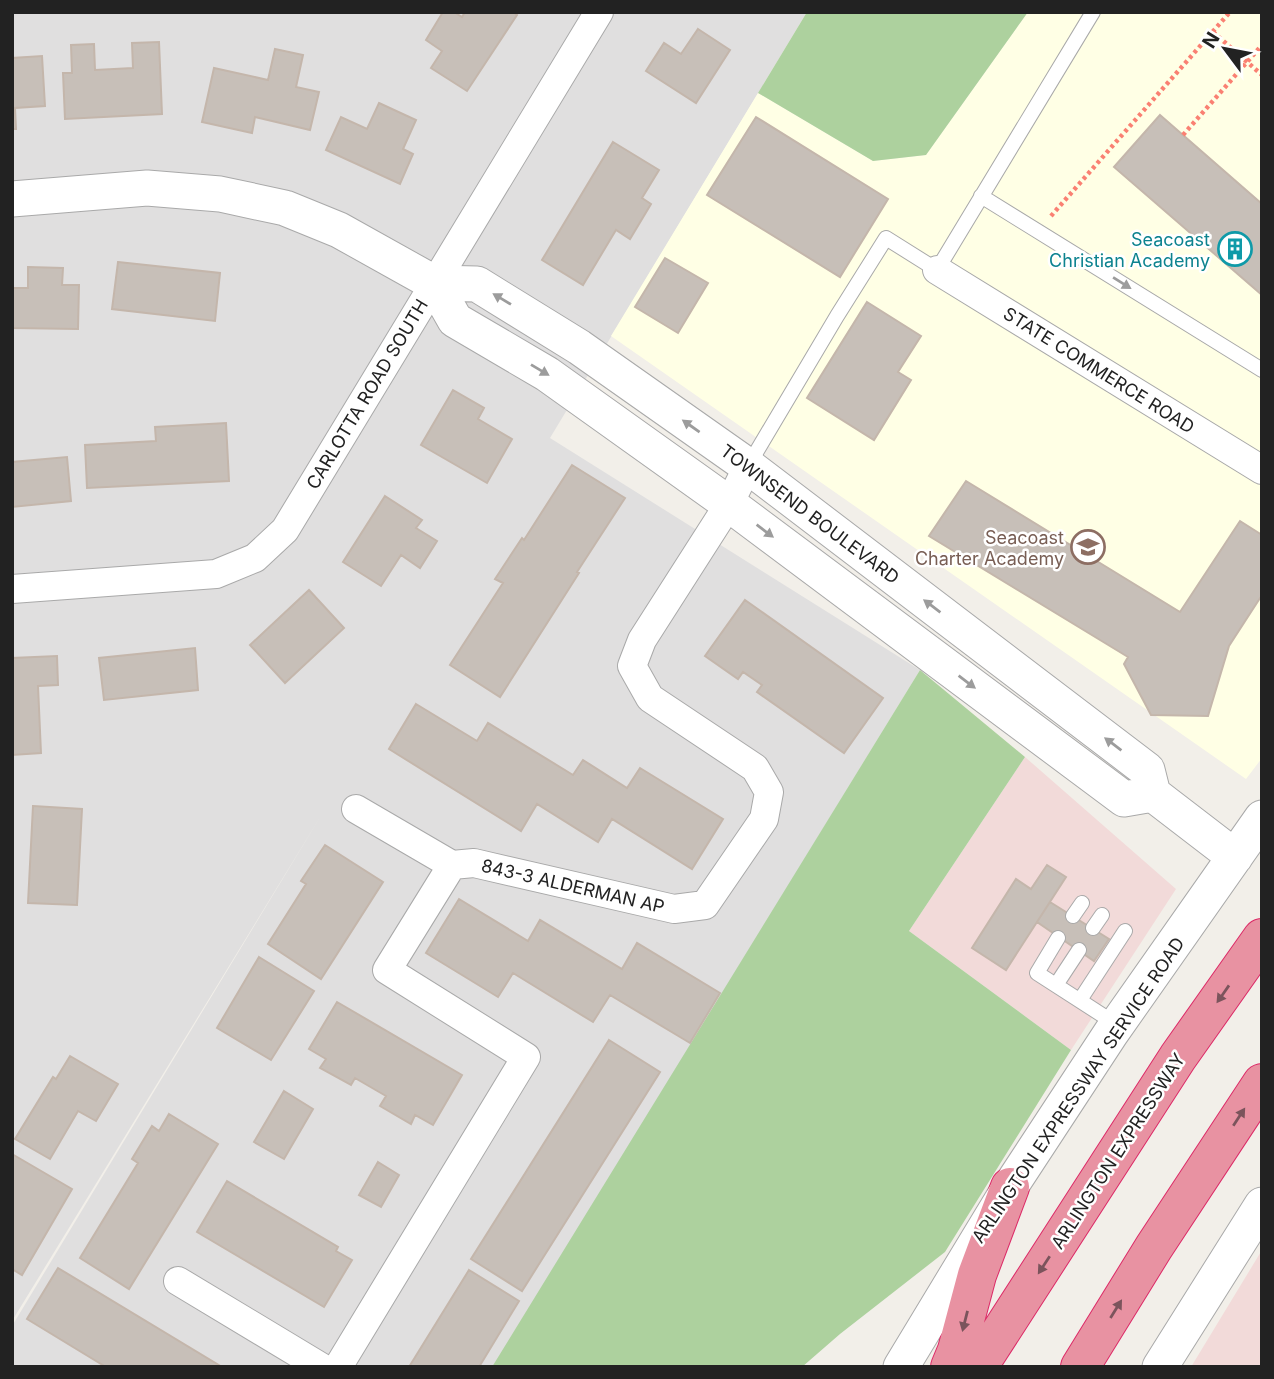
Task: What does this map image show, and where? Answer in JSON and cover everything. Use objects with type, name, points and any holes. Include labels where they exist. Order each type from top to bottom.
[{"type":"highway","name":"ARLINGTON EXPRESSWAY","points":[[978,1367],[1178,1058],[1262,938]]},
{"type":"highway","points":[[1080,1367],[1154,1247],[1262,1083]]},
{"type":"highway","points":[[950,1367],[977,1275],[1010,1187]]},
{"type":"street","name":"CARLOTTA ROAD SOUTH","points":[[12,589],[216,574],[255,558],[285,530],[598,12]]},
{"type":"street","name":"TOWNSEND BOULEVARD","points":[[12,199],[147,188],[219,194],[285,208],[339,230],[434,283],[477,284],[579,347],[748,466],[1147,770],[1153,794],[1235,857]]},
{"type":"street","name":"STATE COMMERCE ROAD","points":[[937,270],[1262,470]]},
{"type":"street","points":[[434,283],[455,320],[547,374],[729,504],[1124,799],[1153,794]]},
{"type":"street","name":"843-3 ALDERMAN AP","points":[[452,865],[474,863],[674,909],[705,905],[764,819],[769,792],[755,768],[650,698],[632,666],[642,640],[729,504],[748,466]]},
{"type":"street","points":[[338,1367],[526,1057],[387,970],[452,865],[356,809]]},
{"type":"street","name":"ARLINGTON EXPRESSWAY SERVICE ROAD","points":[[901,1367],[1010,1187],[1117,1026],[1262,818]]},
{"type":"street","points":[[1160,1367],[1262,1205]]},
{"type":"street","points":[[178,1281],[321,1367]]},
{"type":"lane","points":[[748,466],[886,238],[937,270],[1093,12]]},
{"type":"lane","points":[[981,196],[1262,370]]},
{"type":"lane","points":[[1073,916],[1082,903]]},
{"type":"lane","points":[[1093,928],[1101,915]]},
{"type":"lane","points":[[1080,1000],[1125,931]]},
{"type":"lane","points":[[1058,938],[1037,973],[1117,1026]]},
{"type":"lane","points":[[1056,985],[1079,950]]},
{"type":"path","points":[[1051,217],[1230,12]]},
{"type":"path","points":[[1213,32],[1262,75]]},
{"type":"path","points":[[1183,135],[1262,45]]},
{"type":"shaded area","points":[[12,12],[807,12],[550,438],[920,670],[494,1367],[12,1367],[12,1326],[322,814],[12,1321]]},
{"type":"shaded area","name":"Seacoast Charter Academy","points":[[1028,12],[1262,12],[1262,758],[1246,779],[611,336],[758,93],[873,161],[926,155]]},
{"type":"shaded area","points":[[1025,757],[1176,889],[1071,1050],[909,931]]},
{"type":"shaded area","points":[[1262,1250],[1262,1367],[1191,1367]]},
{"type":"green space","points":[[807,12],[1028,12],[926,155],[873,161],[758,93]]},
{"type":"green space","points":[[920,670],[1025,757],[909,931],[1071,1050],[945,1252],[802,1367],[492,1367]]},
{"type":"building","points":[[443,12],[454,12],[462,17],[465,12],[513,12],[517,15],[467,91],[431,68],[442,51],[426,40]]},
{"type":"building","points":[[698,29],[730,50],[696,103],[646,71],[664,43],[681,54]]},
{"type":"building","points":[[159,42],[162,114],[65,119],[63,73],[72,73],[71,45],[94,44],[95,70],[133,68],[132,43]]},
{"type":"building","points":[[275,49],[303,55],[296,87],[319,92],[310,130],[255,117],[252,133],[202,122],[214,68],[268,80]]},
{"type":"building","points":[[42,56],[45,106],[15,108],[16,129],[12,129],[12,58]]},
{"type":"building","points":[[379,103],[416,120],[403,149],[413,154],[400,184],[326,150],[341,117],[367,129]]},
{"type":"building","name":"Seacoast Christian Academy","points":[[1160,115],[1262,204],[1262,295],[1114,167]]},
{"type":"building","points":[[756,117],[888,199],[840,277],[707,195]]},
{"type":"building","points":[[613,142],[659,170],[642,198],[651,204],[630,239],[616,230],[583,285],[542,260]]},
{"type":"building","points":[[665,258],[708,283],[678,333],[635,307]]},
{"type":"building","points":[[118,262],[220,273],[215,321],[112,309]]},
{"type":"building","points":[[28,267],[63,268],[62,285],[79,285],[78,329],[12,328],[12,288],[28,288]]},
{"type":"building","points":[[867,302],[921,336],[898,372],[911,380],[874,440],[807,398]]},
{"type":"building","points":[[453,390],[484,408],[478,419],[512,439],[487,483],[421,445]]},
{"type":"building","points":[[226,423],[229,481],[87,488],[85,445],[156,441],[155,427]]},
{"type":"building","points":[[67,457],[71,501],[12,507],[12,462]]},
{"type":"building","points":[[572,465],[625,498],[500,697],[450,665],[503,583],[495,579],[522,538],[524,540]]},
{"type":"building","points":[[966,481],[1180,612],[1240,521],[1262,535],[1262,595],[1229,646],[1208,716],[1151,715],[1124,664],[1128,657],[929,536]]},
{"type":"building","points":[[385,496],[422,520],[416,528],[437,541],[420,568],[401,555],[381,586],[343,562]]},
{"type":"building","points":[[309,590],[344,628],[285,683],[250,645]]},
{"type":"building","points":[[745,600],[883,698],[844,753],[757,692],[762,685],[743,672],[738,679],[705,656]]},
{"type":"building","points":[[195,648],[198,690],[104,700],[99,658]]},
{"type":"building","points":[[57,656],[58,685],[38,686],[41,753],[12,755],[12,658]]},
{"type":"building","points":[[416,704],[477,741],[488,723],[573,775],[583,760],[627,788],[640,768],[723,819],[692,869],[612,819],[598,842],[537,804],[521,831],[389,749]]},
{"type":"building","points":[[33,806],[82,809],[77,905],[28,903]]},
{"type":"building","points":[[325,845],[383,882],[321,979],[268,944],[306,884],[301,881]]},
{"type":"building","points":[[1047,865],[1066,877],[1006,970],[972,948],[1016,879],[1031,889]]},
{"type":"building","points":[[459,899],[528,941],[540,920],[622,969],[637,943],[720,993],[690,1043],[610,995],[593,1022],[513,973],[498,997],[426,953]]},
{"type":"building","points":[[1050,902],[1109,939],[1094,961],[1037,922]]},
{"type":"building","points":[[259,957],[314,991],[271,1060],[217,1028]]},
{"type":"building","points":[[337,1002],[462,1075],[433,1125],[415,1115],[411,1124],[380,1106],[386,1096],[355,1078],[351,1085],[320,1068],[326,1059],[309,1049]]},
{"type":"building","points":[[609,1040],[660,1072],[522,1291],[471,1259]]},
{"type":"building","points":[[70,1056],[118,1084],[96,1121],[78,1111],[50,1159],[15,1139],[53,1077],[56,1079]]},
{"type":"building","points":[[284,1091],[313,1109],[284,1159],[254,1142]]},
{"type":"building","points":[[169,1114],[218,1144],[129,1289],[80,1258],[138,1163],[132,1159],[152,1126],[159,1131]]},
{"type":"building","points":[[12,1154],[72,1189],[22,1275],[12,1269]]},
{"type":"building","points":[[378,1162],[399,1175],[381,1207],[359,1195]]},
{"type":"building","points":[[227,1181],[338,1247],[336,1251],[352,1260],[324,1307],[197,1232]]},
{"type":"building","points":[[58,1268],[222,1367],[106,1367],[27,1319]]},
{"type":"building","points":[[469,1270],[519,1301],[479,1367],[409,1367]]},
{"type":"place","name":"Seacoast Christian Academy","points":[[1235,249]]},
{"type":"place","name":"Seacoast Charter Academy","points":[[1088,547]]}]
